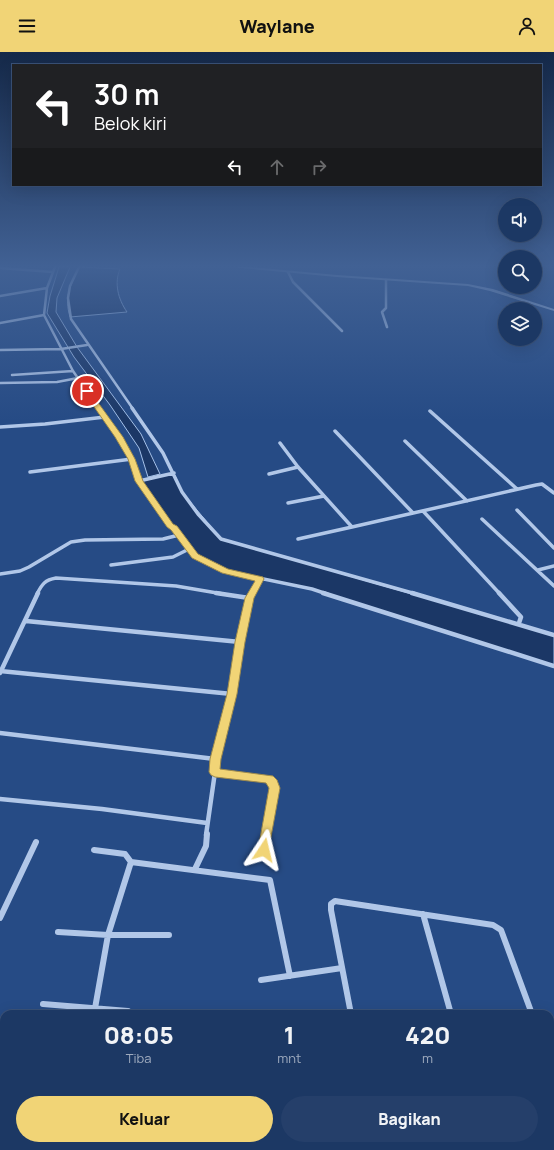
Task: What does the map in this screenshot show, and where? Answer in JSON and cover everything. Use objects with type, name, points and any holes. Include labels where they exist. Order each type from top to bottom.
[{"type":"street","points":[[0,323],[26,318]]},
{"type":"street","points":[[46,318],[73,371],[119,437],[132,459],[139,481],[170,525],[195,556],[225,571],[312,589],[554,666]]},
{"type":"street","points":[[70,318],[87,346],[148,430],[174,473],[182,492],[198,514],[221,539],[519,623],[554,635]]},
{"type":"street","points":[[329,318],[342,331]]},
{"type":"street","points":[[384,318],[387,327]]},
{"type":"street","points":[[0,350],[61,349],[87,346]]},
{"type":"street","points":[[12,375],[73,371]]},
{"type":"street","points":[[0,383],[57,382],[78,378]]},
{"type":"street","points":[[430,411],[517,489]]},
{"type":"street","points":[[0,427],[45,424],[105,417]]},
{"type":"street","points":[[335,431],[413,513]]},
{"type":"street","points":[[405,440],[467,501]]},
{"type":"street","points":[[280,443],[298,467],[352,527]]},
{"type":"street","points":[[30,472],[132,459]]},
{"type":"street","points":[[269,474],[298,467]]},
{"type":"street","points":[[139,481],[174,473]]},
{"type":"street","points":[[298,539],[542,484],[554,493]]},
{"type":"street","points":[[288,503],[324,496]]},
{"type":"street","points":[[517,510],[554,548]]},
{"type":"street","points":[[423,511],[518,613],[521,617],[519,623]]},
{"type":"street","points":[[482,519],[554,586]]},
{"type":"street","points":[[0,574],[20,571],[29,567],[57,549],[72,542],[84,540],[163,539],[179,535]]},
{"type":"street","points":[[111,565],[173,557],[189,549]]},
{"type":"street","points":[[538,570],[554,566]]},
{"type":"street","points":[[232,694],[0,672],[26,621],[42,584],[47,580],[56,578],[176,586],[249,598]]},
{"type":"street","points":[[196,869],[206,846],[207,822],[215,772],[215,759],[232,694],[249,598],[260,579]]},
{"type":"street","points":[[26,621],[240,642]]},
{"type":"street","points":[[0,733],[215,759]]},
{"type":"street","points":[[215,772],[269,779],[273,783],[274,788],[264,850]]},
{"type":"street","points":[[0,799],[102,809],[207,822]]},
{"type":"street","points":[[0,918],[36,842]]},
{"type":"street","points":[[94,850],[125,854],[131,862],[196,869],[270,880],[290,976]]},
{"type":"street","points":[[95,1010],[108,935],[131,862]]},
{"type":"street","points":[[350,1010],[331,910],[333,902],[338,900],[489,924],[498,928],[501,930],[531,1010]]},
{"type":"street","points":[[423,914],[450,1010]]},
{"type":"street","points":[[58,932],[108,935],[169,935]]},
{"type":"street","points":[[261,980],[342,968]]},
{"type":"street","points":[[43,1004],[88,1010]]},
{"type":"water","points":[[50,318],[60,318],[77,347],[141,434],[160,474],[148,477],[139,448],[110,405],[74,357]]},
{"type":"water","points":[[174,473],[182,492],[221,539],[554,635],[554,666],[312,589],[225,571],[195,556],[139,481]]},
{"type":"route","points":[[87,391],[119,437],[132,459],[139,481],[170,525],[174,528],[195,556],[225,571],[260,579],[249,598],[232,694],[215,759],[215,772],[269,779],[273,783],[274,788],[264,850]]}]
